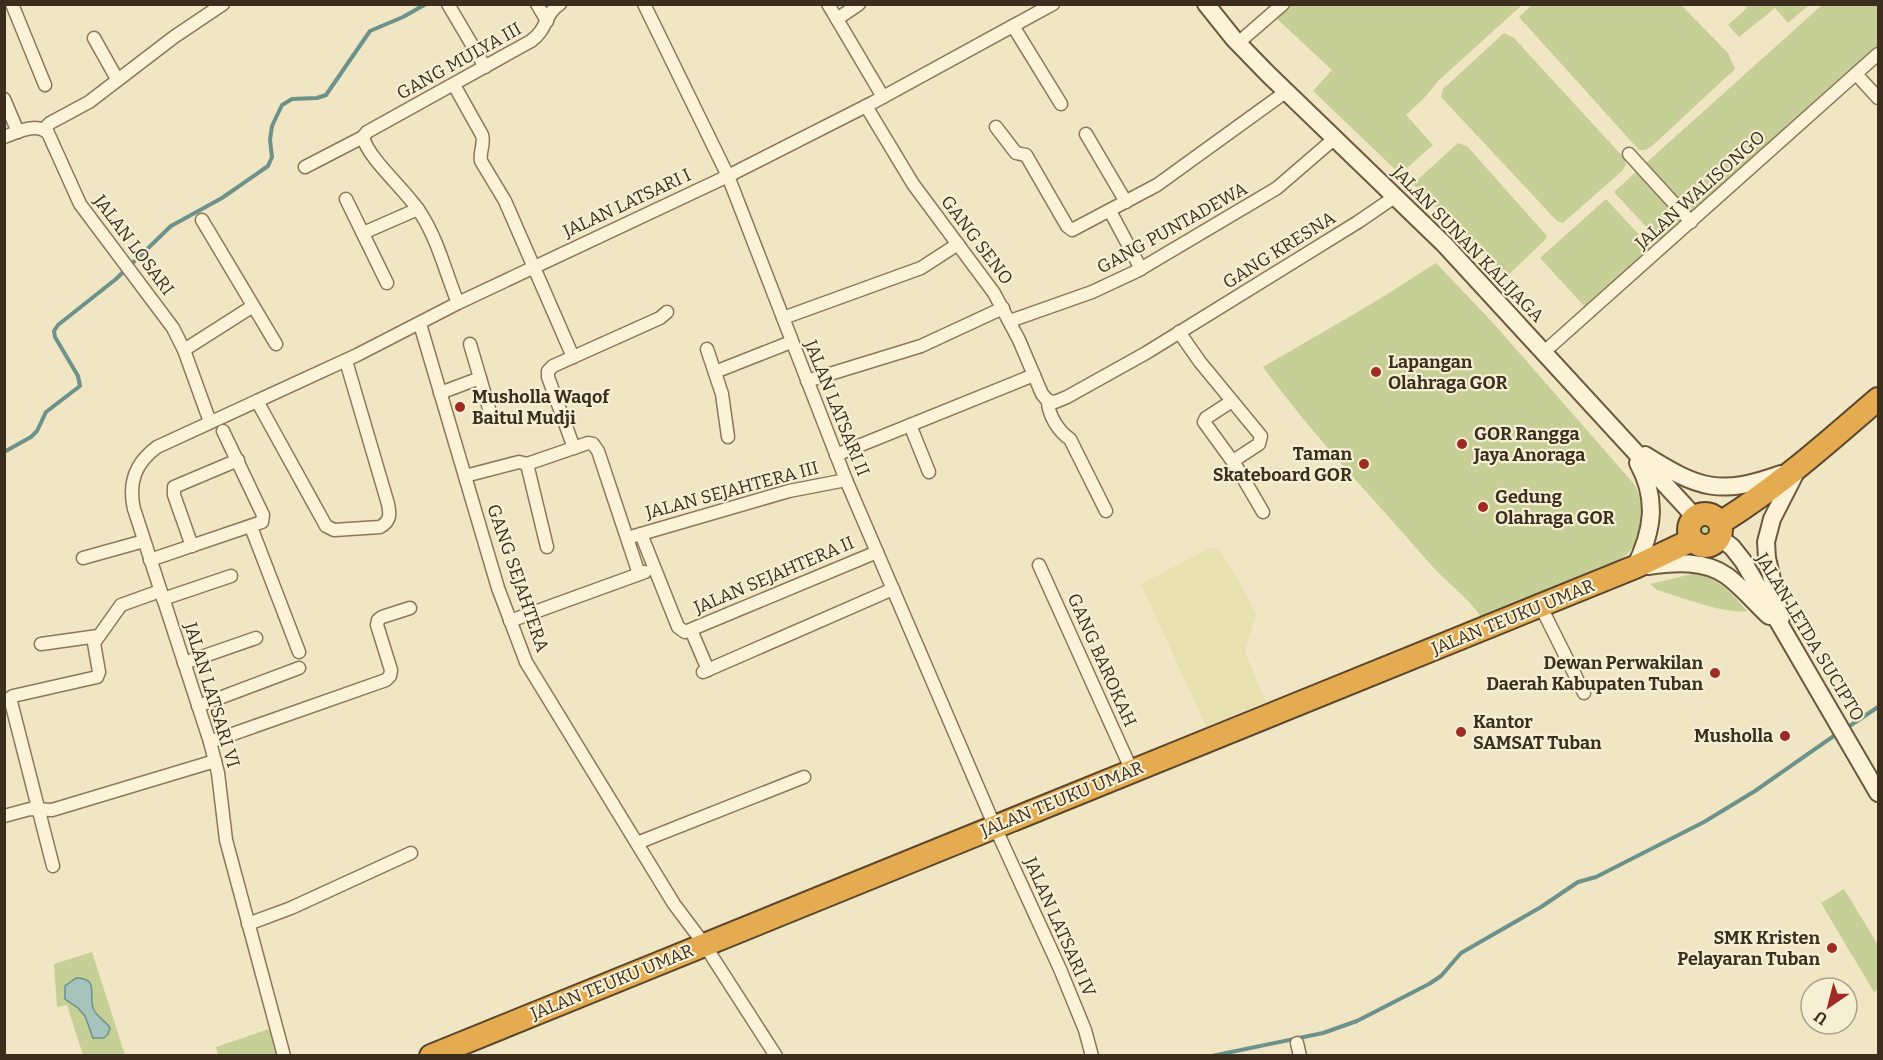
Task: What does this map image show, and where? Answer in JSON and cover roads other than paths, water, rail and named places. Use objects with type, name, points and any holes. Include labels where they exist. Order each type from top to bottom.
[{"type":"highway","points":[[1720,531],[1718,519],[1704,513],[1695,517],[1689,525],[1689,535],[1692,540],[1701,546],[1712,545],[1720,531],[1878,399]]},
{"type":"highway","name":"JALAN TEUKU UMAR","points":[[431,1056],[1635,567],[1692,540]]},
{"type":"main road","name":"JALAN SUNAN KALIJAGA","points":[[1206,4],[1238,43],[1469,270],[1695,517]]},
{"type":"main road","points":[[1627,443],[1681,476],[1711,486],[1736,487],[1798,468]]},
{"type":"main road","points":[[1627,443],[1644,476],[1650,494],[1649,535],[1635,567],[1678,563],[1718,570],[1782,627]]},
{"type":"main road","points":[[1782,627],[1767,558],[1766,542],[1772,519],[1798,468]]},
{"type":"main road","name":"JALAN LETDA SUCIPTO","points":[[1720,531],[1743,561],[1878,792]]},
{"type":"street","points":[[12,4],[45,85]]},
{"type":"street","points":[[4,137],[36,128],[44,129],[50,123],[89,102],[117,79],[224,4]]},
{"type":"street","points":[[448,4],[485,67]]},
{"type":"street","points":[[537,4],[547,21]]},
{"type":"street","name":"GANG MULYA III","points":[[305,167],[363,137],[368,132],[534,39],[542,32],[550,11],[560,4]]},
{"type":"street","name":"JALAN LATSARI II","points":[[644,4],[728,176],[846,480],[995,826]]},
{"type":"street","points":[[828,4],[883,97]]},
{"type":"street","points":[[837,18],[859,4]]},
{"type":"street","name":"JALAN LATSARI I","points":[[210,422],[346,361],[458,303],[728,176],[866,106],[1053,4]]},
{"type":"street","points":[[1238,43],[1283,4]]},
{"type":"street","points":[[1013,26],[1061,104]]},
{"type":"street","points":[[94,38],[117,79]]},
{"type":"street","name":"JALAN WALISONGO","points":[[1545,352],[1878,54]]},
{"type":"street","points":[[1856,74],[1878,98]]},
{"type":"street","points":[[454,85],[483,137],[481,161],[489,177],[502,194],[573,357]]},
{"type":"street","points":[[996,127],[1016,153],[1026,155],[1069,229],[1077,228],[1110,211],[1165,179],[1287,91]]},
{"type":"street","points":[[4,99],[18,132]]},
{"type":"street","name":"GANG SENO","points":[[866,106],[913,184],[991,287],[1010,321],[1042,394],[1048,401],[1048,408],[1055,422],[1062,434],[1071,441],[1106,511]]},
{"type":"street","name":"JALAN LOSARI","points":[[44,129],[50,136],[80,204],[169,321],[184,350],[210,422]]},
{"type":"street","points":[[1086,134],[1126,202]]},
{"type":"street","points":[[363,137],[375,157],[418,209],[427,225],[458,303]]},
{"type":"street","name":"GANG PUNTADEWA","points":[[1010,321],[1092,292],[1141,269],[1277,188],[1335,138]]},
{"type":"street","points":[[1629,154],[1691,222]]},
{"type":"street","name":"GANG KRESNA","points":[[1048,401],[1055,402],[1066,397],[1179,332],[1358,222],[1396,196]]},
{"type":"street","points":[[346,199],[387,283]]},
{"type":"street","points":[[363,233],[418,209]]},
{"type":"street","points":[[1110,211],[1141,269]]},
{"type":"street","points":[[202,220],[276,344]]},
{"type":"street","points":[[783,318],[921,268],[958,244]]},
{"type":"street","points":[[184,350],[253,306]]},
{"type":"street","points":[[807,381],[921,346],[1003,308]]},
{"type":"street","points":[[574,448],[547,372],[553,366],[660,318],[667,312]]},
{"type":"street","name":"GANG SEJAHTERA","points":[[420,324],[510,621],[526,662],[674,904],[704,944],[776,1056]]},
{"type":"street","points":[[1179,332],[1200,362],[1262,438],[1259,444],[1233,461]]},
{"type":"street","points":[[715,372],[792,342]]},
{"type":"street","points":[[470,344],[490,412]]},
{"type":"street","points":[[707,349],[724,400],[729,437]]},
{"type":"street","points":[[256,401],[325,525],[334,530],[380,527],[388,520],[389,508],[346,361]]},
{"type":"street","points":[[836,455],[1034,375]]},
{"type":"street","points":[[440,393],[480,378]]},
{"type":"street","points":[[1232,400],[1204,421],[1233,461],[1263,512]]},
{"type":"street","name":"JALAN LATSARI VI","points":[[210,422],[157,447],[145,456],[133,476],[131,495],[210,742],[220,784],[226,840],[284,1056]]},
{"type":"street","points":[[910,425],[929,472]]},
{"type":"street","points":[[150,560],[262,522],[263,515],[223,431]]},
{"type":"street","points":[[465,476],[520,462],[527,464],[588,443],[595,445],[639,574]]},
{"type":"street","points":[[192,546],[174,495],[174,487],[238,460]]},
{"type":"street","points":[[527,464],[547,547]]},
{"type":"street","name":"JALAN SEJAHTERA III","points":[[627,538],[789,491],[846,480]]},
{"type":"street","points":[[251,527],[299,652]]},
{"type":"street","name":"JALAN SEJAHTERA II","points":[[641,534],[678,627],[683,631],[691,630],[877,552]]},
{"type":"street","points":[[83,558],[144,541]]},
{"type":"street","name":"GANG BAROKAH","points":[[1039,565],[1132,771]]},
{"type":"street","points":[[510,621],[655,568]]},
{"type":"street","points":[[53,866],[10,697],[98,677],[94,646],[98,636],[121,604],[231,576]]},
{"type":"street","points":[[691,630],[705,671],[893,589]]},
{"type":"street","points":[[1540,605],[1584,693]]},
{"type":"street","points":[[210,742],[386,680],[391,670],[377,625],[378,620],[410,608]]},
{"type":"street","points":[[41,644],[98,636]]},
{"type":"street","points":[[184,663],[256,638]]},
{"type":"street","points":[[198,706],[299,668]]},
{"type":"street","points":[[4,816],[28,810],[52,810],[215,761]]},
{"type":"street","points":[[637,843],[804,777]]},
{"type":"street","name":"JALAN LATSARI IV","points":[[995,826],[1060,969],[1091,1050]]},
{"type":"street","points":[[248,924],[291,908],[411,853]]},
{"type":"street","points":[[1297,1043],[1300,1056]]},
{"type":"water","points":[[76,978],[84,979],[91,985],[94,1010],[110,1028],[104,1038],[93,1038],[85,1016],[65,999],[65,986]]},
{"type":"waterway","points":[[4,452],[31,437],[37,431],[46,412],[80,386],[78,376],[55,337],[54,331],[58,325],[116,279],[171,226],[222,198],[268,166],[272,157],[270,140],[272,126],[282,105],[292,99],[317,98],[326,95],[370,31],[426,4]]},
{"type":"waterway","points":[[1845,729],[1878,707]]},
{"type":"waterway","points":[[1212,1056],[1323,1033],[1357,1021],[1429,984],[1441,976],[1461,953],[1541,907],[1578,882],[1596,877],[1704,822],[1755,791],[1838,733]]},
{"type":"place","name":"Lapangan Olahraga GOR","points":[[1376,372]]},
{"type":"place","name":"Musholla Waqof Baitul Mudji","points":[[460,407]]},
{"type":"place","name":"GOR Rangga Jaya Anoraga","points":[[1462,444]]},
{"type":"place","name":"Taman Skateboard GOR","points":[[1364,464]]},
{"type":"place","name":"Gedung Olahraga GOR","points":[[1483,507]]},
{"type":"place","name":"Dewan Perwakilan Daerah Kabupaten Tuban","points":[[1715,673]]},
{"type":"place","name":"Kantor SAMSAT Tuban","points":[[1461,732]]},
{"type":"place","name":"Musholla","points":[[1785,736]]},
{"type":"place","name":"SMK Kristen Pelayaran Tuban","points":[[1832,948]]}]
